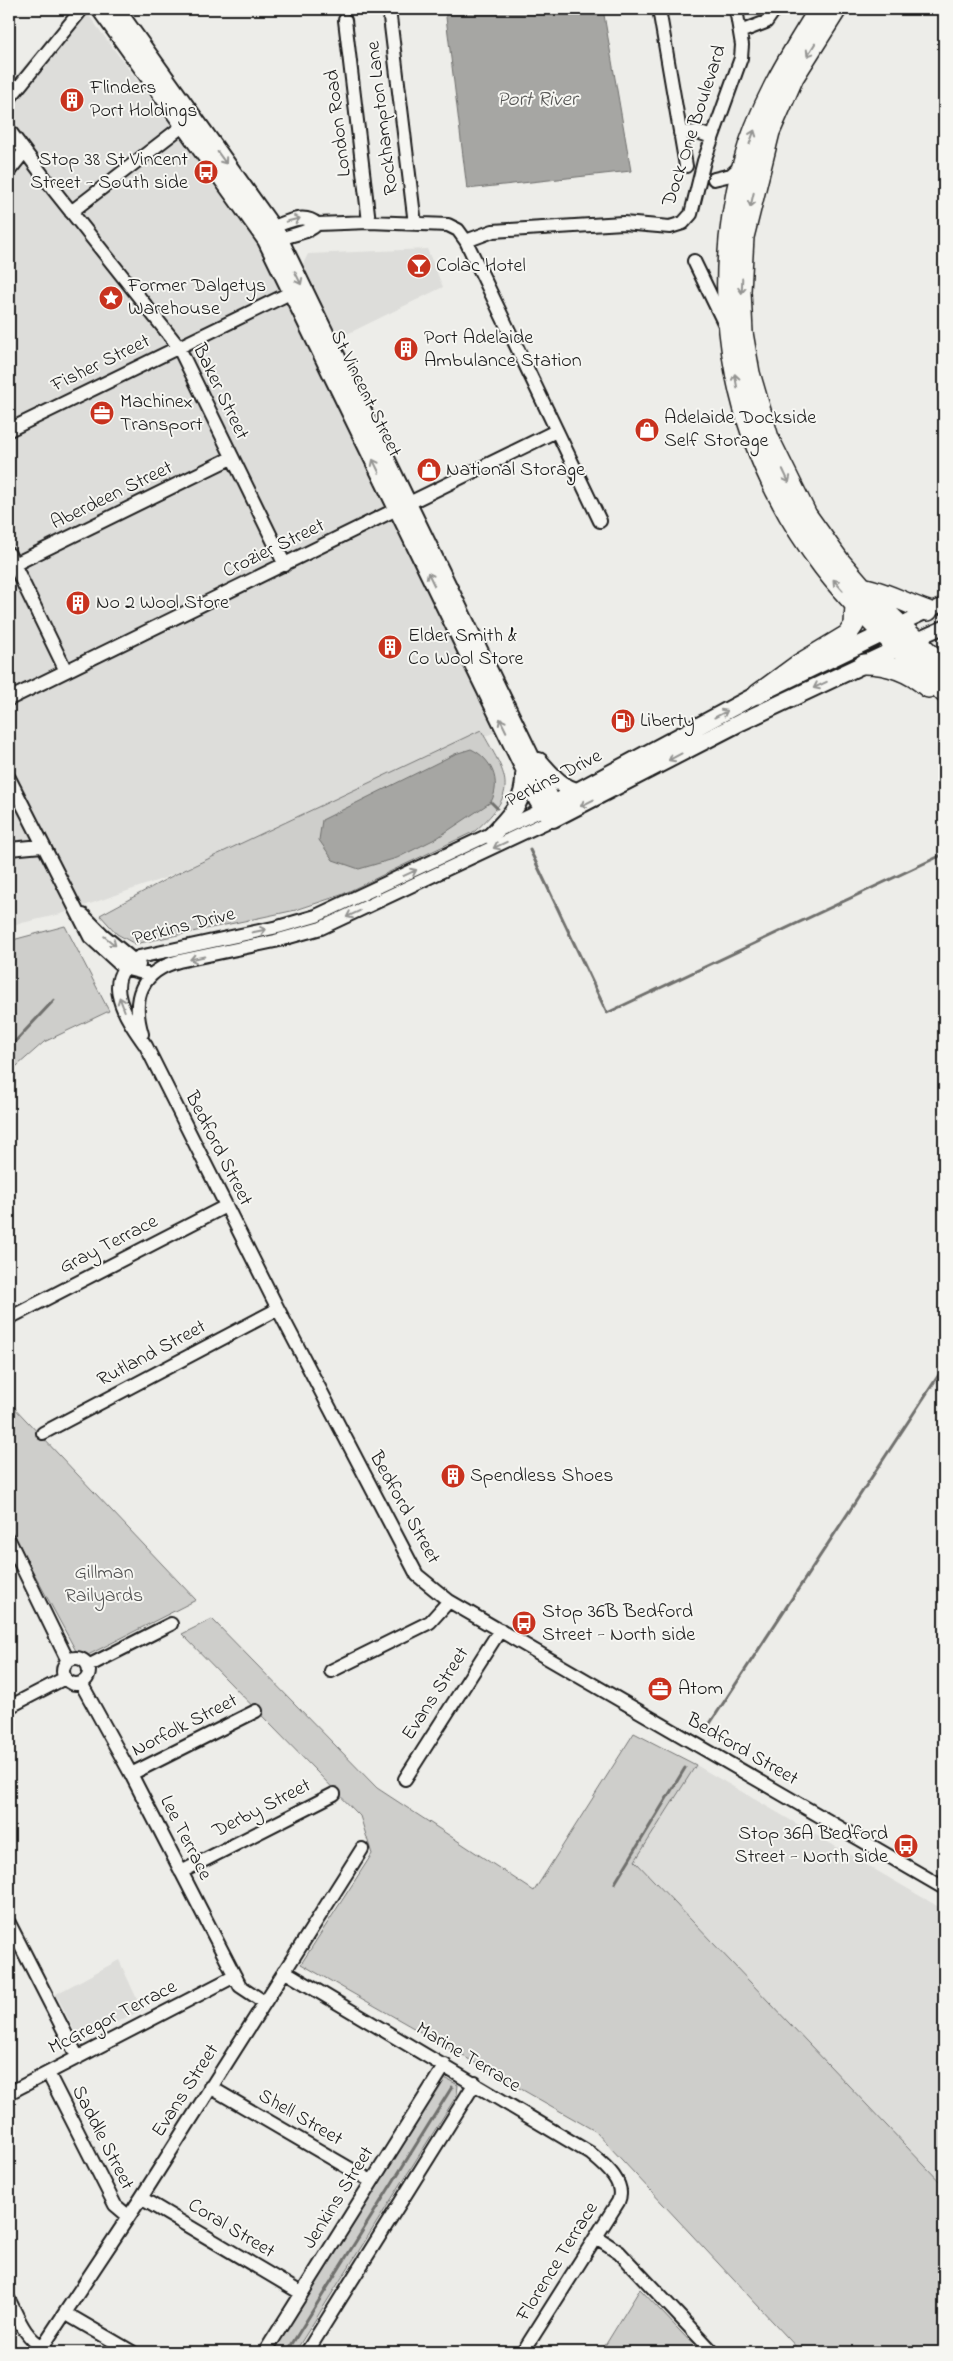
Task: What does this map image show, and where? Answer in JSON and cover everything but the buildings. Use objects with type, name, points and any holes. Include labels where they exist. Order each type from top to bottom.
[{"type":"highway","points":[[819,9],[778,76],[760,116],[742,165],[729,236],[726,290],[728,332],[736,386],[752,438],[776,495],[798,533],[822,566],[855,604],[892,629],[907,644],[944,693]]},
{"type":"highway","points":[[837,9],[794,77],[770,132],[745,231],[741,291],[744,333],[750,373],[769,438],[790,485],[817,530],[840,561],[865,588],[892,629]]},
{"type":"highway","points":[[865,588],[883,592],[900,602],[936,608]]},
{"type":"highway","points":[[758,694],[799,664],[848,635],[854,624],[855,604]]},
{"type":"highway","points":[[907,644],[944,667]]},
{"type":"highway","points":[[864,664],[886,666],[913,677],[944,702]]},
{"type":"main road","name":"St Vincent Street","points":[[100,9],[188,122],[271,237],[528,764],[549,811]]},
{"type":"main road","name":"St Vincent Street","points":[[122,11],[188,122]]},
{"type":"main road","name":"St Vincent Street","points":[[271,237],[292,292],[403,506]]},
{"type":"main road","name":"Perkins Drive","points":[[549,811],[578,791],[758,694],[892,629]]},
{"type":"main road","name":"Perkins Drive","points":[[549,811],[907,644]]},
{"type":"main road","points":[[491,836],[521,801],[525,790],[528,764],[538,760],[565,786],[578,791]]},
{"type":"street","points":[[9,99],[82,9]]},
{"type":"street","name":"Rockhampton Lane","points":[[389,9],[415,224]]},
{"type":"street","points":[[659,9],[686,166]]},
{"type":"street","name":"Dock One Boulevard","points":[[466,241],[493,231],[623,223],[670,227],[683,223],[691,214],[712,137],[741,58],[742,45],[736,9]]},
{"type":"street","points":[[740,32],[766,22],[774,9]]},
{"type":"street","name":"London Road","points":[[345,20],[369,222]]},
{"type":"street","points":[[71,212],[188,122]]},
{"type":"street","name":"Baker Street","points":[[9,130],[24,152],[178,346],[284,565]]},
{"type":"street","points":[[680,133],[697,132],[712,137]]},
{"type":"street","points":[[9,171],[24,152]]},
{"type":"street","points":[[714,179],[731,175],[742,165]]},
{"type":"street","points":[[271,237],[276,226],[290,220],[312,219],[317,224],[369,222],[448,225],[458,230],[466,241],[600,521]]},
{"type":"street","points":[[694,260],[728,332]]},
{"type":"street","name":"Fisher Street","points":[[9,430],[292,292]]},
{"type":"street","name":"Crozier Street","points":[[9,699],[556,431]]},
{"type":"street","name":"Aberdeen Street","points":[[10,562],[231,458]]},
{"type":"street","points":[[10,562],[66,671]]},
{"type":"street","name":"Perkins Drive","points":[[892,629],[936,608]]},
{"type":"street","name":"Perkins Drive","points":[[907,644],[944,627]]},
{"type":"street","points":[[9,778],[90,937],[129,964],[151,975]]},
{"type":"street","name":"Perkins Drive","points":[[146,1046],[129,1020],[118,996],[118,981],[129,964],[158,952],[307,919],[549,811]]},
{"type":"street","name":"Perkins Drive","points":[[146,1046],[137,1009],[140,991],[151,975],[159,969],[174,963],[275,942],[321,928],[549,811]]},
{"type":"street","points":[[9,849],[42,846]]},
{"type":"street","name":"Bedford Street","points":[[146,1046],[278,1309],[417,1575],[428,1586],[449,1601],[944,1888]]},
{"type":"street","name":"Gray Terrace","points":[[9,1318],[226,1206]]},
{"type":"street","name":"Rutland Street","points":[[43,1432],[278,1309]]},
{"type":"street","points":[[9,1540],[68,1661],[64,1670],[66,1678],[71,1683],[82,1683],[88,1678],[88,1666],[80,1659],[68,1661]]},
{"type":"street","points":[[331,1671],[430,1622],[449,1601]]},
{"type":"street","points":[[88,1666],[171,1624]]},
{"type":"street","name":"Evans Street","points":[[405,1779],[500,1630]]},
{"type":"street","points":[[9,1707],[66,1678]]},
{"type":"street","name":"Lee Terrace","points":[[82,1683],[240,1986],[264,2002]]},
{"type":"street","name":"Norfolk Street","points":[[131,1774],[256,1711]]},
{"type":"street","name":"Derby Street","points":[[181,1872],[334,1794]]},
{"type":"street","name":"Evans Street","points":[[41,2349],[141,2198],[362,1849]]},
{"type":"street","points":[[9,1923],[78,2058]]},
{"type":"street","name":"Marine Terrace","points":[[284,1970],[590,2152],[615,2178],[619,2184],[620,2191]]},
{"type":"street","name":"McGregor Terrace","points":[[9,2093],[235,1976]]},
{"type":"street","name":"Jenkins Street","points":[[265,2352],[445,2065]]},
{"type":"street","name":"Saddle Street","points":[[48,2073],[115,2205],[128,2216]]},
{"type":"street","points":[[307,2352],[476,2083]]},
{"type":"street","name":"Shell Street","points":[[210,2087],[371,2181]]},
{"type":"street","name":"Florence Terrace","points":[[523,2352],[618,2202],[620,2191]]},
{"type":"street","name":"Coral Street","points":[[141,2198],[302,2293]]},
{"type":"street","points":[[596,2237],[619,2252],[713,2352]]},
{"type":"street","points":[[9,2300],[27,2335],[41,2349]]},
{"type":"street","points":[[65,2313],[132,2352]]},
{"type":"shaded area","points":[[73,9],[84,9],[261,247],[495,732],[162,879],[61,914],[9,926],[9,84]]},
{"type":"shaded area","points":[[427,249],[443,287],[339,338],[303,264],[308,254]]},
{"type":"shaded area","points":[[696,1765],[944,1910],[944,2187],[635,1861]]},
{"type":"shaded area","points":[[119,1960],[142,2010],[79,2040],[56,1994]]},
{"type":"green space","points":[[481,730],[498,760],[505,783],[504,793],[499,805],[490,817],[475,831],[341,895],[296,910],[135,944],[117,934],[100,915],[174,875]]},
{"type":"green space","points":[[65,926],[109,1011],[44,1042],[9,1073],[9,941]]},
{"type":"green space","name":"Gillman Railyards","points":[[9,1402],[196,1600],[88,1655],[76,1651],[9,1527]]},
{"type":"green space","points":[[212,1619],[377,1788],[534,1891],[634,1733],[696,1765],[635,1861],[944,2186],[944,2352],[801,2352],[595,2131],[301,1964],[372,1854],[360,1816],[182,1634]]},
{"type":"green space","points":[[442,2079],[447,2079],[458,2085],[457,2095],[295,2352],[270,2352]]},
{"type":"green space","points":[[640,2289],[700,2352],[608,2352],[603,2349]]},
{"type":"water","name":"Port River","points":[[445,9],[603,9],[631,171],[467,189]]},
{"type":"water","points":[[471,749],[484,758],[493,771],[495,786],[491,802],[437,838],[397,858],[359,869],[333,860],[319,840],[322,820],[455,754]]},
{"type":"waterway","points":[[491,802],[497,808]]},
{"type":"waterway","points":[[530,850],[607,1013],[944,854]]},
{"type":"waterway","points":[[9,1048],[54,1000]]},
{"type":"waterway","points":[[705,1731],[944,1367]]},
{"type":"waterway","points":[[615,1883],[685,1768]]},
{"type":"waterway","points":[[287,2352],[452,2087]]},
{"type":"place","name":"Flinders Port Holdings","points":[[72,100]]},
{"type":"place","name":"Stop 38 St Vincent Street - South side","points":[[206,172]]},
{"type":"place","name":"Colac Hotel","points":[[419,266]]},
{"type":"place","name":"Former Dalgetys Warehouse","points":[[111,298]]},
{"type":"place","name":"Port Adelaide Ambulance Station","points":[[406,349]]},
{"type":"place","name":"Machinex Transport","points":[[102,413]]},
{"type":"place","name":"Adelaide Dockside Self Storage","points":[[647,430]]},
{"type":"place","name":"National Storage","points":[[429,470]]},
{"type":"place","name":"No 2 Wool Store","points":[[78,603]]},
{"type":"place","name":"Elder Smith & Co Wool Store","points":[[390,647]]},
{"type":"place","name":"Liberty","points":[[623,721]]},
{"type":"place","name":"Spendless Shoes","points":[[453,1476]]},
{"type":"place","name":"Stop 36B Bedford Street - North side","points":[[524,1623]]},
{"type":"place","name":"Atom","points":[[660,1689]]},
{"type":"place","name":"Stop 36A Bedford Street - North side","points":[[906,1846]]}]
